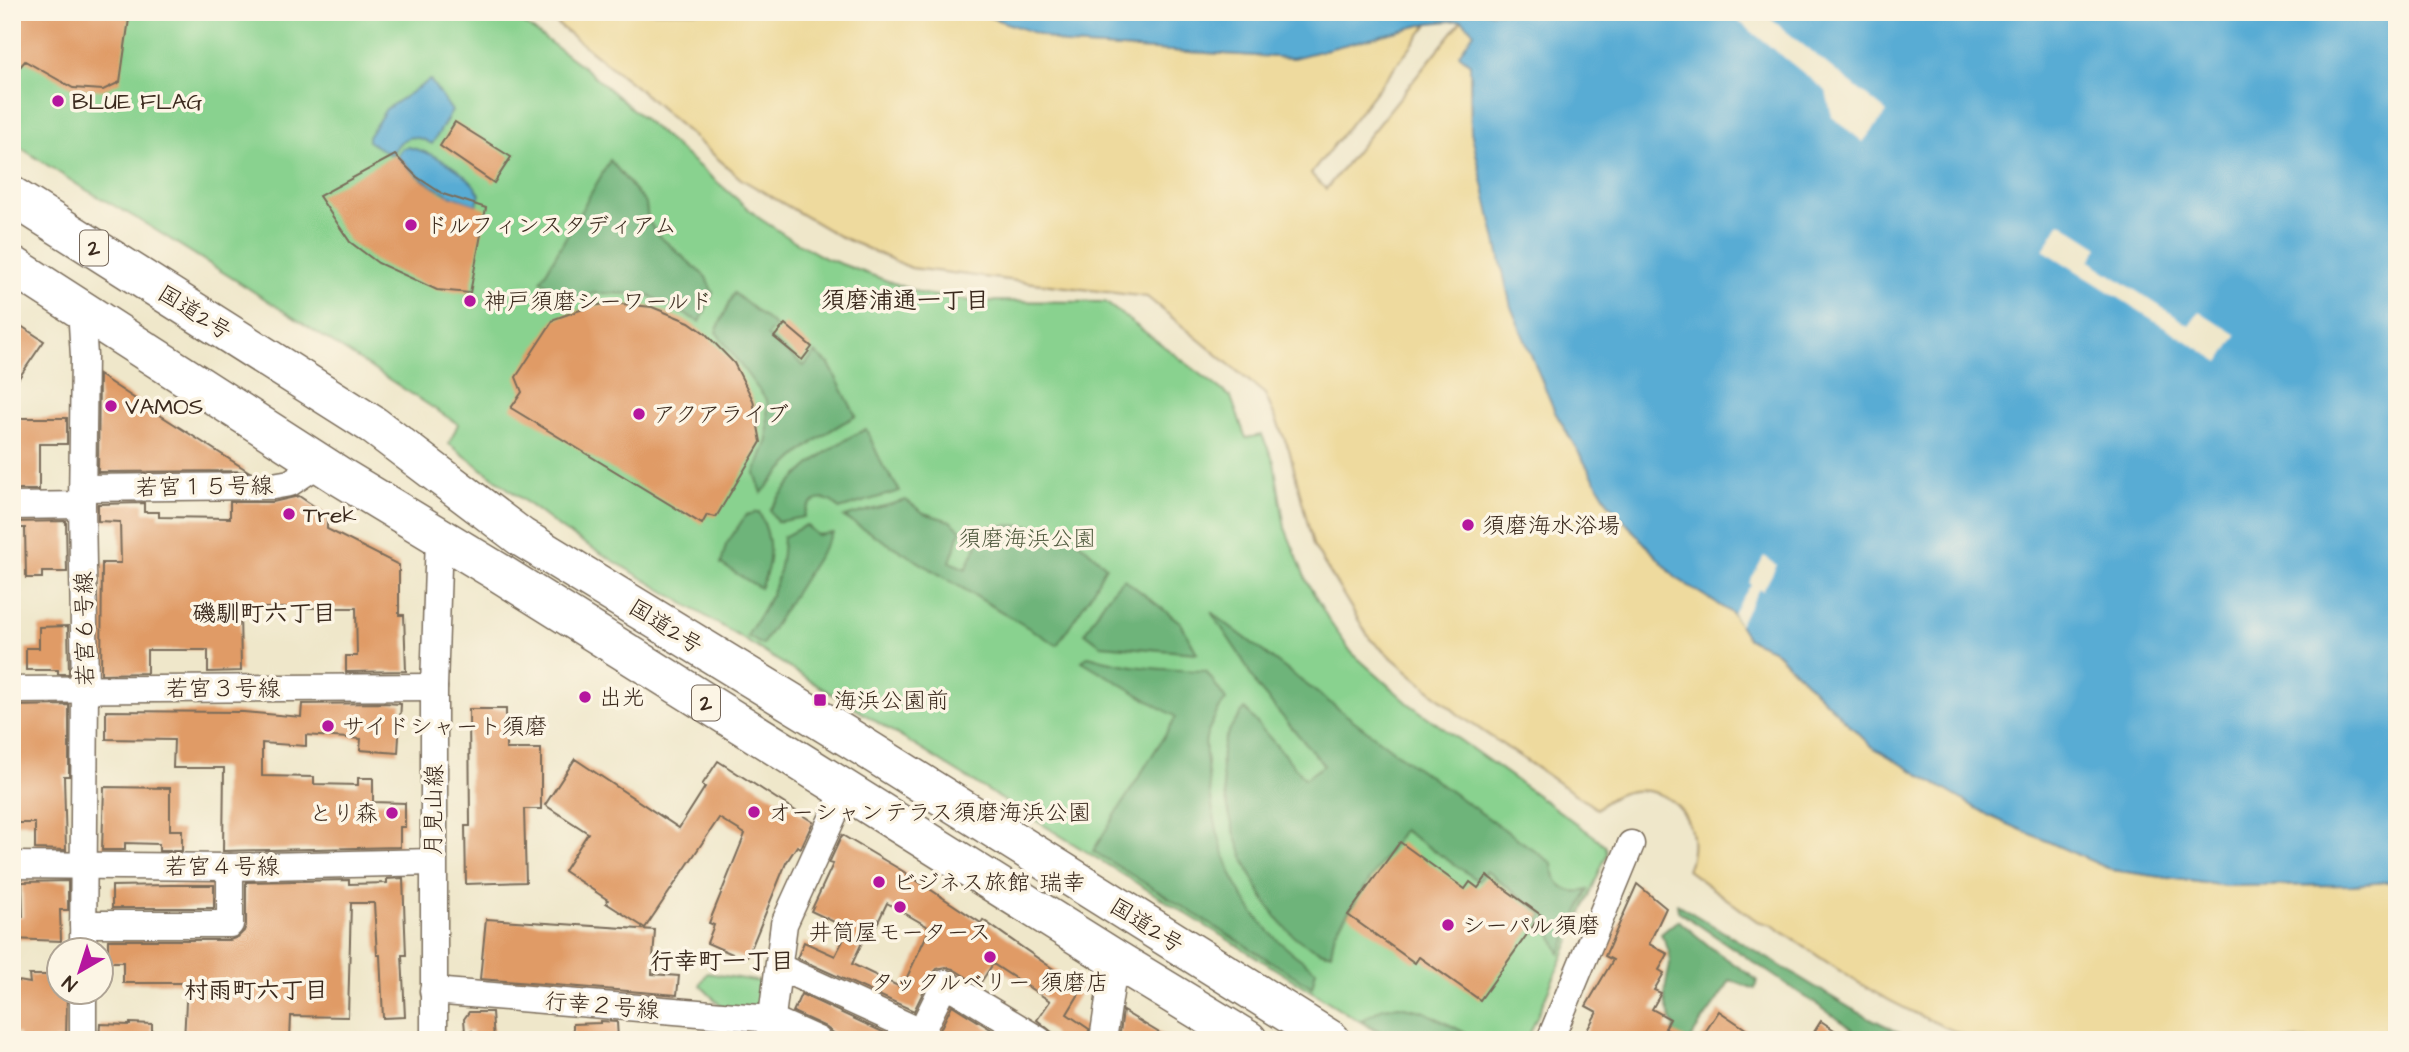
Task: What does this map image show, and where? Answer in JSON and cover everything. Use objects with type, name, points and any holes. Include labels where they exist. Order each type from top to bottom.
[{"type":"highway","name":"国道2号","points":[[12,196],[373,425],[521,537],[851,739],[1331,1040]]},
{"type":"highway","name":"国道2号","points":[[12,265],[320,463],[1248,1040]]},
{"type":"highway","name":"2","points":[[175,300],[205,334],[242,362],[364,438],[399,465],[430,493],[438,512],[439,537]]},
{"type":"highway","points":[[439,537],[471,527],[502,522]]},
{"type":"street","name":"若宮６号線","points":[[81,308],[84,356],[83,936]]},
{"type":"street","name":"若宮１５号線","points":[[12,506],[82,496],[273,486],[290,483],[320,463]]},
{"type":"street","name":"月見山線","points":[[434,1040],[434,687],[439,537]]},
{"type":"street","name":"若宮３号線","points":[[12,690],[434,687]]},
{"type":"street","points":[[770,1029],[784,924],[845,790]]},
{"type":"street","points":[[1550,1040],[1631,844]]},
{"type":"street","name":"若宮４号線","points":[[12,865],[230,867],[433,862]]},
{"type":"street","points":[[83,924],[230,925],[230,867]]},
{"type":"street","points":[[1103,1040],[1115,958]]},
{"type":"street","points":[[779,967],[920,1032],[945,983],[1039,1040]]},
{"type":"street","name":"行幸２号線","points":[[433,991],[770,1029],[818,1040]]},
{"type":"street","points":[[83,1006],[83,1040]]},
{"type":"green space","name":"須磨海浜公園","points":[[12,12],[508,12],[581,65],[759,218],[825,258],[923,294],[971,301],[1105,302],[1231,397],[1246,438],[1262,435],[1274,462],[1285,528],[1307,582],[1352,653],[1408,703],[1606,847],[1607,854],[1527,1040],[1390,1040],[564,531],[449,444],[458,424],[248,288],[12,142]]},
{"type":"green space","points":[[610,160],[646,204],[648,220],[657,234],[706,277],[713,293],[700,322],[646,294],[594,293],[571,299],[541,281]]},
{"type":"green space","points":[[734,293],[775,326],[767,336],[804,366],[815,353],[829,364],[856,416],[804,449],[762,493],[755,473],[768,440],[767,401],[716,332]]},
{"type":"green space","points":[[866,429],[883,466],[900,491],[839,509],[829,501],[819,500],[809,505],[804,517],[777,522],[770,510],[800,473],[824,453]]},
{"type":"green space","points":[[906,500],[924,513],[950,521],[961,530],[950,562],[966,569],[985,527],[1004,526],[1039,527],[1068,534],[1106,566],[1057,645],[844,517]]},
{"type":"green space","points":[[759,512],[767,531],[770,550],[768,569],[760,588],[721,564],[726,545],[746,515]]},
{"type":"green space","points":[[806,525],[817,535],[833,533],[762,645],[747,636],[773,590],[780,566],[783,537]]},
{"type":"green space","points":[[1124,579],[1181,623],[1197,653],[1101,645],[1085,633],[1107,597]]},
{"type":"green space","points":[[1211,612],[1399,755],[1552,863],[1555,877],[1563,887],[1574,891],[1588,890],[1560,954],[1552,935],[1539,921],[1543,914],[1486,871],[1479,881],[1403,830],[1335,932],[1331,953],[1311,947],[1292,934],[1274,914],[1258,889],[1234,831],[1222,774],[1223,745],[1230,728],[1245,709],[1305,779],[1324,765],[1258,688]]},
{"type":"green space","points":[[1089,656],[1132,666],[1206,671],[1226,700],[1212,723],[1205,744],[1220,842],[1234,879],[1253,912],[1282,944],[1316,970],[1312,987],[1093,851],[1176,717],[1082,661]]},
{"type":"green space","points":[[1677,904],[1852,1009],[1912,1039],[1865,1040],[1850,1027],[1678,911]]},
{"type":"green space","points":[[1678,920],[1714,950],[1757,980],[1755,989],[1730,980],[1690,1040],[1668,1040],[1675,1028],[1665,1001],[1670,961],[1667,945],[1661,934]]},
{"type":"green space","points":[[707,973],[768,983],[765,1001],[752,1011],[723,1008],[700,985]]},
{"type":"green space","points":[[1399,1006],[1423,1011],[1479,1040],[1394,1040],[1362,1020],[1383,1008]]},
{"type":"sand","name":"須磨海水浴場","points":[[542,12],[975,12],[1069,45],[1293,58],[1429,23],[1311,174],[1326,189],[1462,20],[1475,32],[1470,64],[1471,131],[1488,205],[1555,412],[1609,504],[1675,577],[1733,614],[1748,639],[1772,649],[1871,746],[1990,816],[2112,870],[2226,886],[2352,885],[2397,881],[2397,1040],[1976,1040],[1883,997],[1772,925],[1757,921],[1687,870],[1692,848],[1690,828],[1682,812],[1669,799],[1653,792],[1634,791],[1615,796],[1597,809],[1459,715],[1370,639],[1313,545],[1289,449],[1265,394],[1147,297],[911,268],[839,236],[741,179],[640,90]]},
{"type":"water","points":[[975,12],[2397,12],[2397,881],[2352,885],[2226,886],[2112,870],[1990,816],[1871,746],[1773,649],[1748,639],[1733,614],[1675,577],[1609,504],[1555,412],[1511,307],[1471,131],[1470,64],[1459,54],[1474,32],[1462,20],[1429,23],[1293,58],[1069,45]]},
{"type":"water","points":[[430,80],[452,111],[432,144],[419,138],[409,138],[389,154],[368,141],[386,109]]},
{"type":"water","points":[[408,147],[439,158],[458,170],[480,194],[477,205],[443,192],[424,181],[397,156],[402,149]]},
{"type":"pier","points":[[1727,12],[1762,12],[1887,112],[1863,142],[1832,117],[1826,91]]},
{"type":"pier","points":[[2060,222],[2099,247],[2090,261],[2189,325],[2199,311],[2237,335],[2220,362],[2043,250]]},
{"type":"pier","points":[[1764,556],[1777,565],[1763,591],[1759,589],[1739,625],[1733,614]]},
{"type":"building","points":[[12,12],[130,12],[120,82],[103,90],[73,88],[25,61],[12,76]]},
{"type":"building","points":[[455,122],[511,157],[494,183],[440,146]]},
{"type":"building","name":"ドルフィンスタディアム","points":[[395,155],[417,177],[443,194],[486,208],[470,293],[437,290],[378,263],[350,242],[319,196]]},
{"type":"building","name":"アクアライブ","points":[[612,303],[652,307],[689,322],[706,334],[734,363],[753,400],[761,442],[716,517],[707,515],[702,524],[511,408],[522,392],[516,377],[554,319],[592,306]]},
{"type":"building","points":[[12,320],[44,341],[12,388]]},
{"type":"building","points":[[785,324],[812,347],[802,360],[774,337]]},
{"type":"building","points":[[99,375],[152,410],[248,471],[98,472]]},
{"type":"building","points":[[17,418],[67,418],[67,444],[39,444],[39,490],[16,490]]},
{"type":"building","points":[[299,496],[327,515],[327,529],[399,565],[399,615],[404,615],[406,671],[346,672],[346,656],[357,656],[356,608],[240,608],[241,671],[208,672],[208,650],[147,650],[147,673],[101,674],[102,563],[121,563],[120,522],[98,521],[98,504],[144,503],[144,512],[159,512],[159,517],[230,518],[230,502],[273,502]]},
{"type":"building","points":[[66,521],[67,572],[42,572],[42,578],[26,578],[25,528],[12,528],[12,522]]},
{"type":"building","points":[[68,626],[69,674],[58,674],[58,670],[26,670],[26,648],[39,648],[39,627]]},
{"type":"building","points":[[302,704],[401,704],[398,753],[360,750],[361,739],[306,735],[306,746],[262,743],[262,776],[314,777],[314,784],[358,785],[358,778],[373,778],[373,802],[405,803],[405,827],[400,827],[400,847],[223,851],[224,768],[173,768],[174,740],[106,739],[106,711],[243,712],[301,717]]},
{"type":"building","points":[[69,705],[69,776],[64,776],[66,850],[35,849],[35,823],[12,823],[12,789],[15,789],[14,706]]},
{"type":"building","points":[[469,709],[506,709],[506,749],[541,749],[541,809],[524,809],[526,882],[466,884],[465,826],[470,826]]},
{"type":"building","points":[[575,759],[679,828],[718,761],[813,822],[801,848],[797,846],[786,863],[748,956],[745,955],[744,959],[707,943],[714,925],[709,923],[745,834],[719,818],[645,928],[564,871],[588,833],[545,805]]},
{"type":"building","points":[[104,787],[170,788],[170,830],[182,830],[182,851],[159,851],[159,844],[125,843],[125,850],[102,850]]},
{"type":"building","points":[[842,835],[981,923],[983,920],[1082,989],[1067,1014],[1089,1029],[1088,1040],[1055,1040],[1052,1032],[1037,1020],[1050,1001],[993,964],[979,985],[953,969],[937,969],[914,1011],[797,958],[804,942],[835,956],[849,929],[811,911],[833,864],[829,863]],"holes":[[[887,903],[930,928],[902,988],[852,964],[865,936],[870,939]]]},
{"type":"building","name":"シーパル須磨","points":[[1400,842],[1465,889],[1470,882],[1478,888],[1487,876],[1541,915],[1480,1000],[1419,957],[1415,963],[1348,915]]},
{"type":"building","points":[[403,878],[406,955],[402,955],[405,1017],[383,1018],[374,903],[351,903],[348,1017],[291,1016],[290,1040],[184,1040],[187,983],[123,983],[123,962],[116,962],[116,940],[230,940],[238,937],[246,925],[246,882],[349,880],[349,884],[387,883],[387,879]]},
{"type":"building","points":[[68,881],[68,910],[60,910],[61,936],[46,936],[46,940],[12,939],[12,917],[23,917],[22,882]]},
{"type":"building","points":[[1637,884],[1666,908],[1649,944],[1668,954],[1659,970],[1664,973],[1654,990],[1661,993],[1652,1009],[1670,1019],[1665,1028],[1688,1040],[1596,1040],[1585,1034],[1597,1012],[1586,1006],[1613,960],[1605,956]]},
{"type":"building","points":[[214,885],[214,908],[112,908],[112,886]]},
{"type":"building","points":[[486,919],[655,930],[652,974],[679,976],[677,995],[480,979]]},
{"type":"building","points":[[29,975],[46,975],[46,1006],[67,1006],[66,1040],[18,1040],[19,1034],[12,1033],[12,980],[30,983]]},
{"type":"building","points":[[801,994],[900,1040],[849,1040],[835,1034],[793,1012]]},
{"type":"building","points":[[952,1005],[1008,1040],[935,1040]]},
{"type":"building","points":[[1123,1011],[1171,1040],[1119,1040]]},
{"type":"building","points":[[1719,1011],[1762,1040],[1700,1040]]},
{"type":"building","points":[[469,1012],[492,1012],[494,1040],[472,1040],[472,1031],[465,1032],[464,1019]]},
{"type":"building","points":[[1821,1021],[1849,1040],[1809,1040]]},
{"type":"building","points":[[617,1022],[618,1040],[573,1040],[573,1024]]},
{"type":"building","points":[[100,1024],[152,1024],[152,1040],[99,1040]]},
{"type":"place","name":"BLUE FLAG","points":[[58,101]]},
{"type":"place","name":"ドルフィンスタディアム","points":[[411,225]]},
{"type":"place","name":"神戸須磨シーワールド","points":[[470,301]]},
{"type":"place","name":"VAMOS","points":[[111,406]]},
{"type":"place","name":"アクアライブ","points":[[639,414]]},
{"type":"place","name":"Trek","points":[[289,514]]},
{"type":"place","name":"須磨海水浴場","points":[[1468,525]]},
{"type":"place","name":"出光","points":[[585,697]]},
{"type":"place","name":"海浜公園前","points":[[820,700]]},
{"type":"place","name":"サイドシャート須磨","points":[[328,726]]},
{"type":"place","name":"オーシャンテラス須磨海浜公園","points":[[754,812]]},
{"type":"place","name":"とり森","points":[[392,813]]},
{"type":"place","name":"ビジネス旅館 瑞幸","points":[[879,882]]},
{"type":"place","name":"井筒屋モータース","points":[[900,907]]},
{"type":"place","name":"シーパル須磨","points":[[1448,925]]},
{"type":"place","name":"タックルベリー 須磨店","points":[[990,957]]},
{"type":"district","name":"須磨浦通一丁目","points":[[905,300]]},
{"type":"district","name":"磯馴町六丁目","points":[[264,613]]},
{"type":"district","name":"行幸町一丁目","points":[[722,961]]},
{"type":"district","name":"村雨町六丁目","points":[[256,990]]}]
